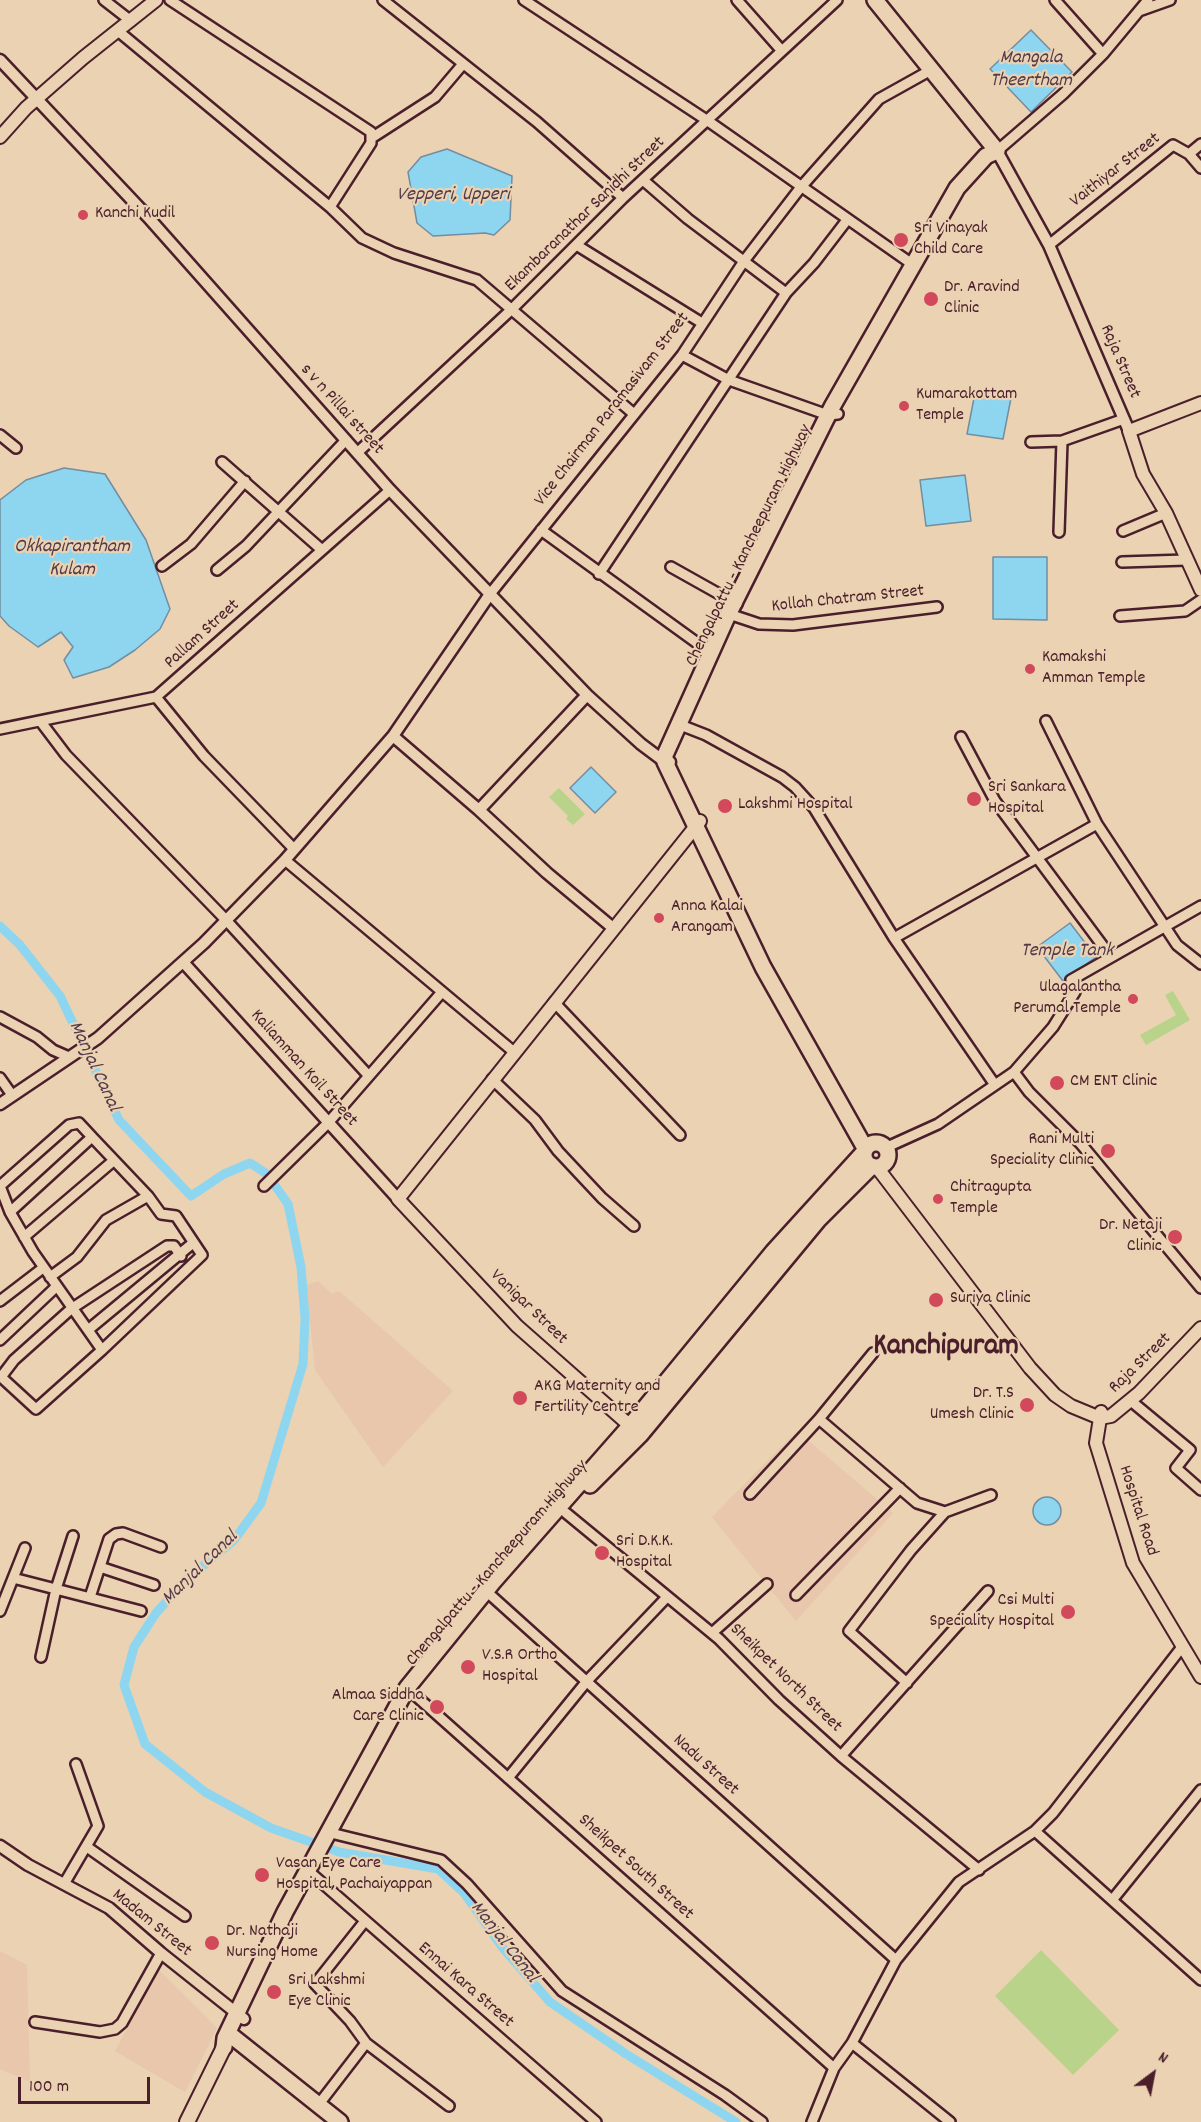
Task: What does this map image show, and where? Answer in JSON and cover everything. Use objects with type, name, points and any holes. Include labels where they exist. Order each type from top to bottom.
[{"type":"highway","points":[[241,2017],[285,1912],[329,1840],[410,1691],[489,1594],[635,1431],[773,1252],[874,1155],[698,822],[669,762],[669,742],[711,653],[912,264],[957,188],[986,156],[997,151],[874,0]]},
{"type":"highway","name":"Chengalpattu - Kancheepuram Highway","points":[[833,414],[917,268],[967,188],[997,151]]},
{"type":"highway","name":"Chengalpattu - Kancheepuram Highway","points":[[669,762],[734,610]]},
{"type":"highway","name":"Chengalpattu - Kancheepuram Highway","points":[[489,1594],[566,1513],[635,1431]]},
{"type":"highway","points":[[228,2039],[329,1840]]},
{"type":"highway","points":[[228,2039],[319,2104],[340,2122]]},
{"type":"highway","points":[[228,2039],[331,2122]]},
{"type":"main road","points":[[0,137],[37,99],[83,58],[156,0]]},
{"type":"main road","points":[[1127,425],[1201,403]]},
{"type":"main road","name":"Raja Street","points":[[1127,425],[1143,474],[1166,513],[1201,590]]},
{"type":"main road","points":[[398,1199],[698,822]]},
{"type":"main road","points":[[874,1155],[1048,1379],[1079,1404],[1100,1415]]},
{"type":"main road","name":"Vanigar Street","points":[[398,1199],[517,1326],[635,1431]]},
{"type":"main road","name":"Raja Street","points":[[1100,1415],[1111,1416],[1131,1401],[1197,1334],[1201,1321]]},
{"type":"main road","name":"Raja Street","points":[[1100,1415],[1121,1402],[1197,1334]]},
{"type":"main road","name":"Hospital Road","points":[[1100,1415],[1096,1443],[1133,1563],[1201,1677]]},
{"type":"main road","points":[[186,2122],[228,2039]]},
{"type":"street","points":[[105,0],[131,21]]},
{"type":"street","points":[[170,0],[369,129],[373,137]]},
{"type":"street","points":[[382,0],[537,122],[623,198]]},
{"type":"street","points":[[524,0],[708,122],[912,264]]},
{"type":"street","points":[[737,0],[782,51]]},
{"type":"street","name":"Ekambaranathar Sanidhi Street","points":[[357,453],[578,246],[623,198],[708,122],[837,0]]},
{"type":"street","points":[[1055,0],[1103,54]]},
{"type":"street","points":[[997,151],[1063,94],[1103,54],[1148,0]]},
{"type":"street","points":[[1139,11],[1170,0]]},
{"type":"street","points":[[118,31],[330,207],[369,243],[469,276],[494,293],[634,414]]},
{"type":"street","name":"s v n Pillai street","points":[[0,60],[148,217],[390,490],[587,695],[641,744],[669,762]]},
{"type":"street","points":[[330,207],[373,137],[435,97],[463,64]]},
{"type":"street","name":"Vice Chairman Paramasivam Street","points":[[490,594],[682,355],[744,261],[801,187],[879,99],[931,70]]},
{"type":"street","points":[[1189,154],[1201,144]]},
{"type":"street","name":"Vaithiyar Street","points":[[1049,245],[1173,145],[1189,154],[1201,168]]},
{"type":"street","name":"Raja Street","points":[[997,151],[1049,245],[1127,425]]},
{"type":"street","points":[[643,180],[688,219],[786,293]]},
{"type":"street","points":[[599,574],[786,293],[814,263],[847,220]]},
{"type":"street","points":[[578,246],[702,323]]},
{"type":"street","points":[[682,355],[729,380],[833,414]]},
{"type":"street","points":[[1031,442],[1062,441],[1127,425]]},
{"type":"street","points":[[0,435],[16,448]]},
{"type":"street","points":[[217,570],[246,546],[278,509],[345,440]]},
{"type":"street","points":[[1059,532],[1062,441]]},
{"type":"street","points":[[222,462],[322,550]]},
{"type":"street","points":[[162,566],[190,544],[245,481]]},
{"type":"street","name":"Pallam Street","points":[[0,729],[156,697],[390,490]]},
{"type":"street","points":[[1123,531],[1166,513]]},
{"type":"street","points":[[541,530],[711,653]]},
{"type":"street","points":[[1122,562],[1186,560]]},
{"type":"street","name":"Kollah Chatram Street","points":[[671,567],[734,610],[759,624],[793,625],[937,607]]},
{"type":"street","points":[[0,1104],[98,1038],[183,962],[285,860],[325,818],[393,736],[490,594]]},
{"type":"street","points":[[1120,616],[1185,611],[1201,600]]},
{"type":"street","points":[[479,810],[587,695]]},
{"type":"street","points":[[156,697],[204,756],[294,849]]},
{"type":"street","points":[[1046,721],[1097,824],[1177,945],[1201,964]]},
{"type":"street","points":[[41,722],[66,755],[226,920],[368,1076]]},
{"type":"street","points":[[683,726],[744,754],[795,786],[814,808],[894,938],[995,1085]]},
{"type":"street","points":[[393,736],[479,810],[547,873],[613,928]]},
{"type":"street","points":[[961,737],[995,801],[1111,957]]},
{"type":"street","points":[[641,744],[652,748],[669,742]]},
{"type":"street","points":[[894,938],[1097,824]]},
{"type":"street","points":[[285,860],[514,1052]]},
{"type":"street","points":[[874,1155],[938,1124],[1014,1072],[1053,1027],[1075,992],[1071,980],[1166,928],[1201,906]]},
{"type":"street","name":"Kaliamman Koil Street","points":[[183,962],[398,1199]]},
{"type":"street","points":[[264,1186],[328,1123],[442,993]]},
{"type":"street","points":[[554,1002],[680,1135]]},
{"type":"street","points":[[0,1017],[37,1037],[53,1050],[69,1057]]},
{"type":"street","points":[[1014,1072],[1029,1092],[1081,1144],[1201,1288]]},
{"type":"street","points":[[0,1078],[12,1095]]},
{"type":"street","points":[[492,1079],[535,1120],[558,1151],[602,1198],[634,1226]]},
{"type":"street","points":[[102,1350],[71,1309],[6,1211],[0,1186],[69,1125],[79,1123],[112,1162],[148,1196],[161,1214],[176,1216],[201,1257],[102,1350],[36,1409],[1,1377],[14,1360],[71,1309],[167,1246],[174,1246],[181,1256]]},
{"type":"street","points":[[6,1211],[92,1137]]},
{"type":"street","points":[[24,1237],[112,1162]]},
{"type":"street","points":[[50,1277],[77,1257],[106,1220],[148,1196]]},
{"type":"street","points":[[88,1330],[181,1256],[193,1243]]},
{"type":"street","points":[[0,1301],[43,1268]]},
{"type":"street","points":[[0,1340],[56,1287]]},
{"type":"street","points":[[750,1494],[819,1419],[873,1353]]},
{"type":"street","points":[[1131,1401],[1190,1450],[1176,1468],[1201,1490]]},
{"type":"street","points":[[819,1419],[917,1503],[945,1512]]},
{"type":"street","points":[[796,1594],[900,1488]]},
{"type":"street","points":[[907,1683],[849,1631],[911,1550],[945,1512],[991,1495]]},
{"type":"street","name":"Sheikpet North Street","points":[[566,1513],[712,1633],[779,1700],[841,1756],[979,1870]]},
{"type":"street","points":[[90,1597],[109,1539],[116,1534],[123,1533],[161,1547]]},
{"type":"street","points":[[41,1657],[56,1589],[73,1536]]},
{"type":"street","points":[[0,1611],[25,1548]]},
{"type":"street","points":[[100,1567],[154,1585]]},
{"type":"street","points":[[13,1578],[141,1611]]},
{"type":"street","points":[[712,1633],[767,1584]]},
{"type":"street","points":[[841,1756],[988,1591]]},
{"type":"street","name":"Nadu Street","points":[[489,1594],[896,1960]]},
{"type":"street","points":[[508,1778],[587,1682],[667,1597]]},
{"type":"street","points":[[812,2122],[834,2068],[852,2043],[896,1960],[959,1882],[1035,1831],[1053,1813],[1182,1647]]},
{"type":"street","name":"Sheikpet South Street","points":[[410,1691],[834,2068]]},
{"type":"street","points":[[64,1884],[98,1826],[76,1764]]},
{"type":"street","points":[[1113,1899],[1201,1790]]},
{"type":"street","points":[[1035,1831],[1201,1980]]},
{"type":"street","points":[[329,1840],[441,1860],[467,1884],[562,1991],[725,2095],[762,2122]]},
{"type":"street","name":"Madam Street","points":[[0,1846],[109,1908],[241,2017]]},
{"type":"street","points":[[87,1847],[185,1916]]},
{"type":"street","name":"Ennai Kara Street","points":[[313,1875],[596,2122]]},
{"type":"street","points":[[365,1921],[315,1984],[350,2021],[366,2043],[449,2106]]},
{"type":"street","points":[[34,2022],[100,2032],[115,2029],[122,2022],[161,1953]]},
{"type":"street","points":[[319,2104],[366,2043]]},
{"type":"street","points":[[852,2043],[950,2122]]},
{"type":"shaded area","points":[[318,1281],[332,1294],[339,1291],[453,1391],[383,1467],[315,1370],[306,1285]]},
{"type":"shaded area","points":[[797,1431],[893,1513],[796,1621],[712,1517]]},
{"type":"shaded area","points":[[0,1951],[27,1965],[30,2082],[0,2069]]},
{"type":"shaded area","points":[[159,1970],[217,2028],[185,2092],[115,2051]]},
{"type":"green space","points":[[559,788],[585,814],[573,825],[566,819],[568,816],[549,797]]},
{"type":"green space","points":[[1173,991],[1190,1020],[1146,1045],[1140,1035],[1176,1015],[1165,995]]},
{"type":"green space","points":[[1041,1950],[1119,2030],[1073,2075],[995,1996]]},
{"type":"water","name":"Mangala Theertham","points":[[1031,30],[1072,72],[1031,112],[990,69]]},
{"type":"water","name":"Vepperi, Upperi","points":[[447,149],[512,176],[510,220],[494,235],[485,233],[433,236],[417,223],[408,172],[421,157]]},
{"type":"water","points":[[975,393],[1011,398],[1003,439],[967,434]]},
{"type":"water","name":"Okkapirantham Kulam","points":[[64,468],[105,474],[146,540],[170,609],[160,629],[135,650],[109,667],[73,678],[64,660],[73,647],[61,632],[38,647],[9,626],[0,616],[0,500],[26,480]]},
{"type":"water","points":[[965,475],[971,521],[926,526],[920,480]]},
{"type":"water","points":[[993,557],[1047,557],[1047,620],[993,619]]},
{"type":"water","points":[[591,767],[616,792],[595,813],[570,788]]},
{"type":"water","name":"Temple Tank","points":[[1070,923],[1096,957],[1063,981],[1037,947]]},
{"type":"water","points":[[1047,1497],[1057,1501],[1061,1511],[1057,1521],[1047,1525],[1037,1521],[1033,1511],[1037,1501]]},
{"type":"waterway","name":"Manjal Canal","points":[[0,926],[20,945],[60,996],[119,1120],[191,1196],[224,1174],[250,1163],[267,1174],[288,1204],[301,1267],[305,1318],[303,1364],[261,1503],[234,1540],[184,1582],[156,1613],[134,1647],[124,1685],[145,1744],[205,1792],[271,1828],[339,1852],[438,1869],[464,1893],[502,1947],[550,2002],[626,2054],[736,2122]]},
{"type":"place","name":"Kanchi Kudil","points":[[83,215]]},
{"type":"place","name":"Sri Vinayak Child Care","points":[[901,240]]},
{"type":"place","name":"Dr. Aravind Clinic","points":[[931,299]]},
{"type":"place","name":"Kumarakottam Temple","points":[[904,406]]},
{"type":"place","name":"Kamakshi Amman Temple","points":[[1030,669]]},
{"type":"place","name":"Sri Sankara Hospital","points":[[974,799]]},
{"type":"place","name":"Lakshmi Hospital","points":[[725,806]]},
{"type":"place","name":"Anna Kalai Arangam","points":[[659,918]]},
{"type":"place","name":"Ulagalantha Perumal Temple","points":[[1133,999]]},
{"type":"place","name":"CM ENT Clinic","points":[[1057,1083]]},
{"type":"place","name":"Rani Multi Speciality Clinic","points":[[1108,1151]]},
{"type":"place","name":"Chitragupta Temple","points":[[938,1199]]},
{"type":"place","name":"Dr. Netaji Clinic","points":[[1175,1237]]},
{"type":"place","name":"Suriya Clinic","points":[[936,1300]]},
{"type":"place","name":"AKG Maternity and Fertility Centre","points":[[520,1398]]},
{"type":"place","name":"Dr. T.S Umesh Clinic","points":[[1027,1405]]},
{"type":"place","name":"Sri D.K.K. Hospital","points":[[602,1553]]},
{"type":"place","name":"Csi Multi Speciality Hospital","points":[[1068,1612]]},
{"type":"place","name":"V.S.R Ortho Hospital","points":[[468,1667]]},
{"type":"place","name":"Almaa Siddha Care Clinic","points":[[437,1707]]},
{"type":"place","name":"Vasan Eye Care Hospital, Pachaiyappan","points":[[262,1875]]},
{"type":"place","name":"Dr. Nathaji Nursing Home","points":[[212,1943]]},
{"type":"place","name":"Sri Lakshmi Eye Clinic","points":[[274,1992]]},
{"type":"district","name":"Kanchipuram","points":[[946,1349]]}]
